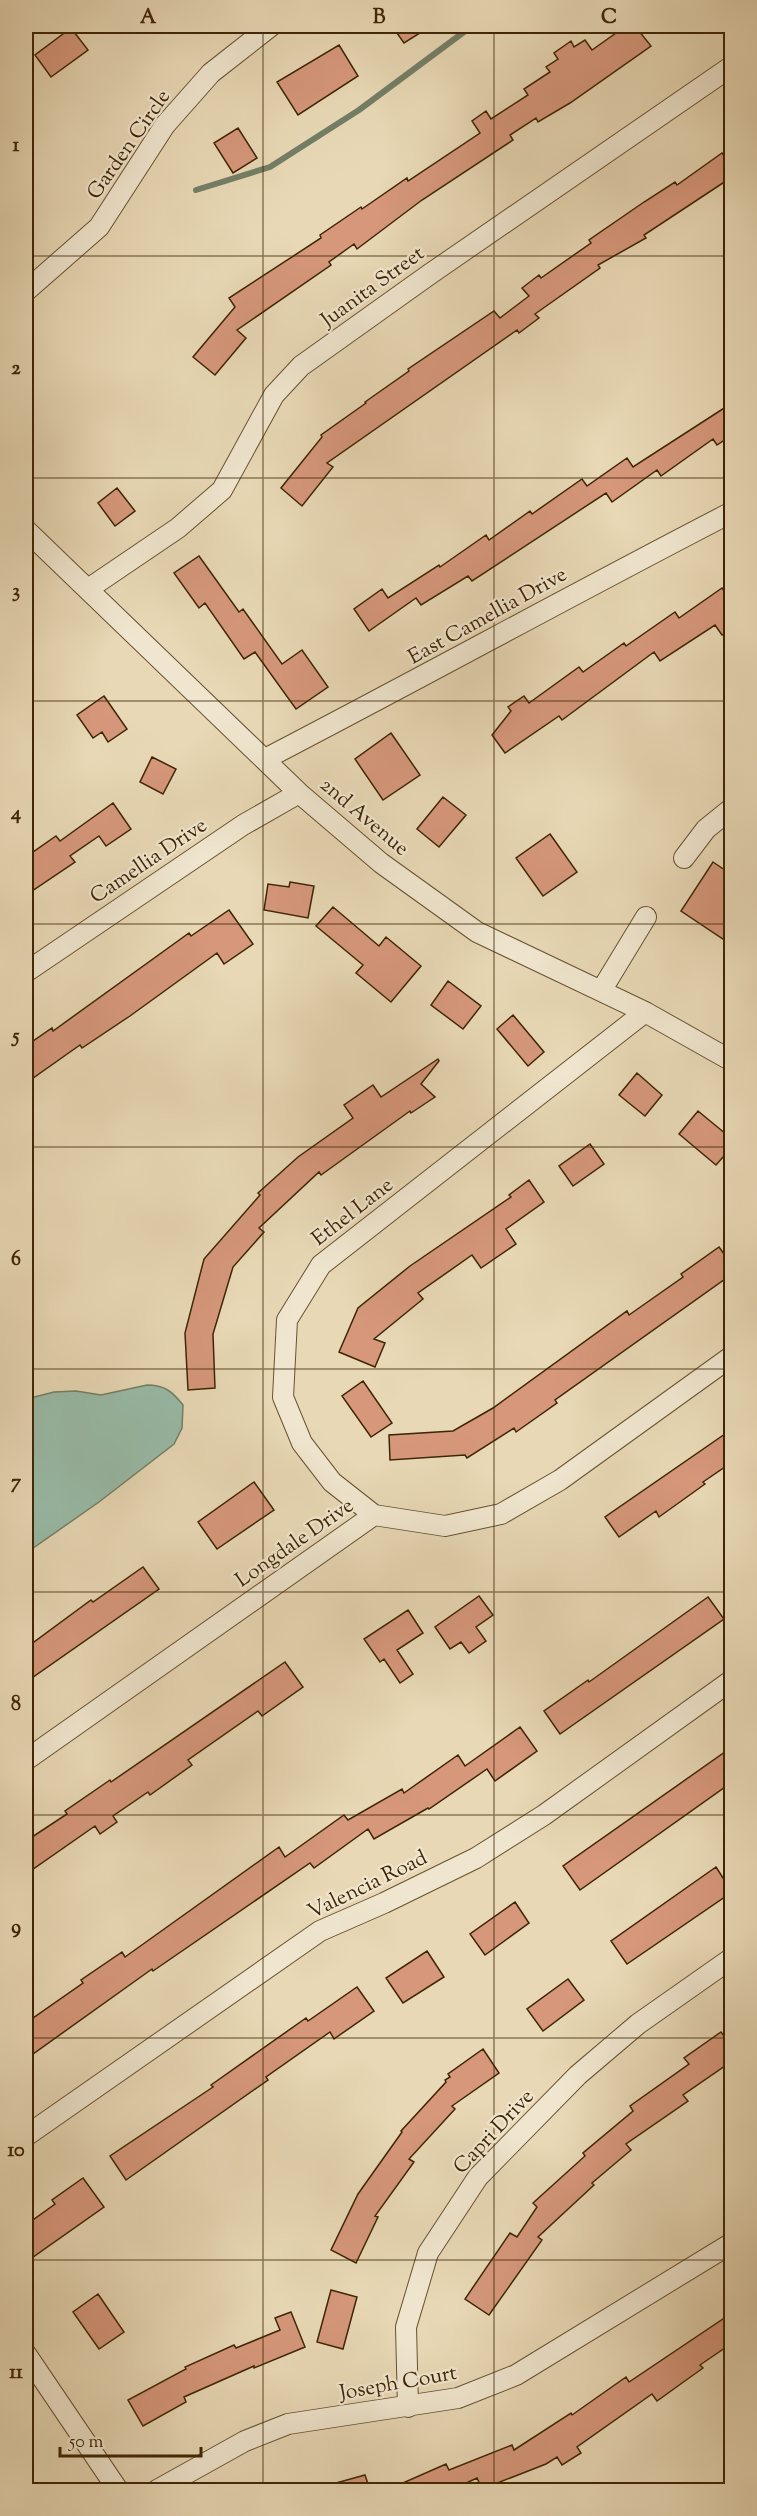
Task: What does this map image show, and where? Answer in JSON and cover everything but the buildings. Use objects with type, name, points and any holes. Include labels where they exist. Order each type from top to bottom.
[{"type":"street","name":"Garden Circle","points":[[26,291],[99,227],[165,125],[211,73],[272,26]]},
{"type":"street","name":"Juanita Street","points":[[88,589],[178,528],[222,490],[273,395],[301,366],[440,267],[732,66]]},
{"type":"street","name":"East Camellia Drive","points":[[265,759],[732,512]]},
{"type":"street","name":"2nd Avenue","points":[[26,530],[299,793],[381,863],[477,932],[645,1012],[732,1061]]},
{"type":"street","name":"Camellia Drive","points":[[26,972],[243,825],[299,793]]},
{"type":"street","points":[[684,858],[706,829],[732,808]]},
{"type":"street","points":[[601,991],[646,917]]},
{"type":"street","name":"Ethel Lane","points":[[374,1515],[332,1482],[302,1443],[283,1397],[287,1320],[321,1265],[645,1012]]},
{"type":"street","name":"Longdale Drive","points":[[26,1760],[374,1515],[445,1526],[501,1514],[560,1480],[732,1356]]},
{"type":"street","name":"Valencia Road","points":[[26,2136],[320,1931],[476,1858],[553,1808],[732,1680]]},
{"type":"street","name":"Capri Drive","points":[[408,2407],[406,2327],[428,2253],[478,2177],[578,2075],[638,2024],[732,1958]]},
{"type":"street","name":"Joseph Court","points":[[158,2490],[245,2441],[288,2424],[458,2398],[516,2375],[732,2243]]},
{"type":"street","points":[[26,2354],[118,2490]]},
{"type":"shaded area","points":[[147,1385],[167,1390],[183,1405],[182,1428],[174,1444],[99,1502],[26,1553],[26,1399],[54,1392],[76,1391],[101,1395]]},
{"type":"waterway","points":[[196,190],[270,167],[359,110],[472,26]]}]
